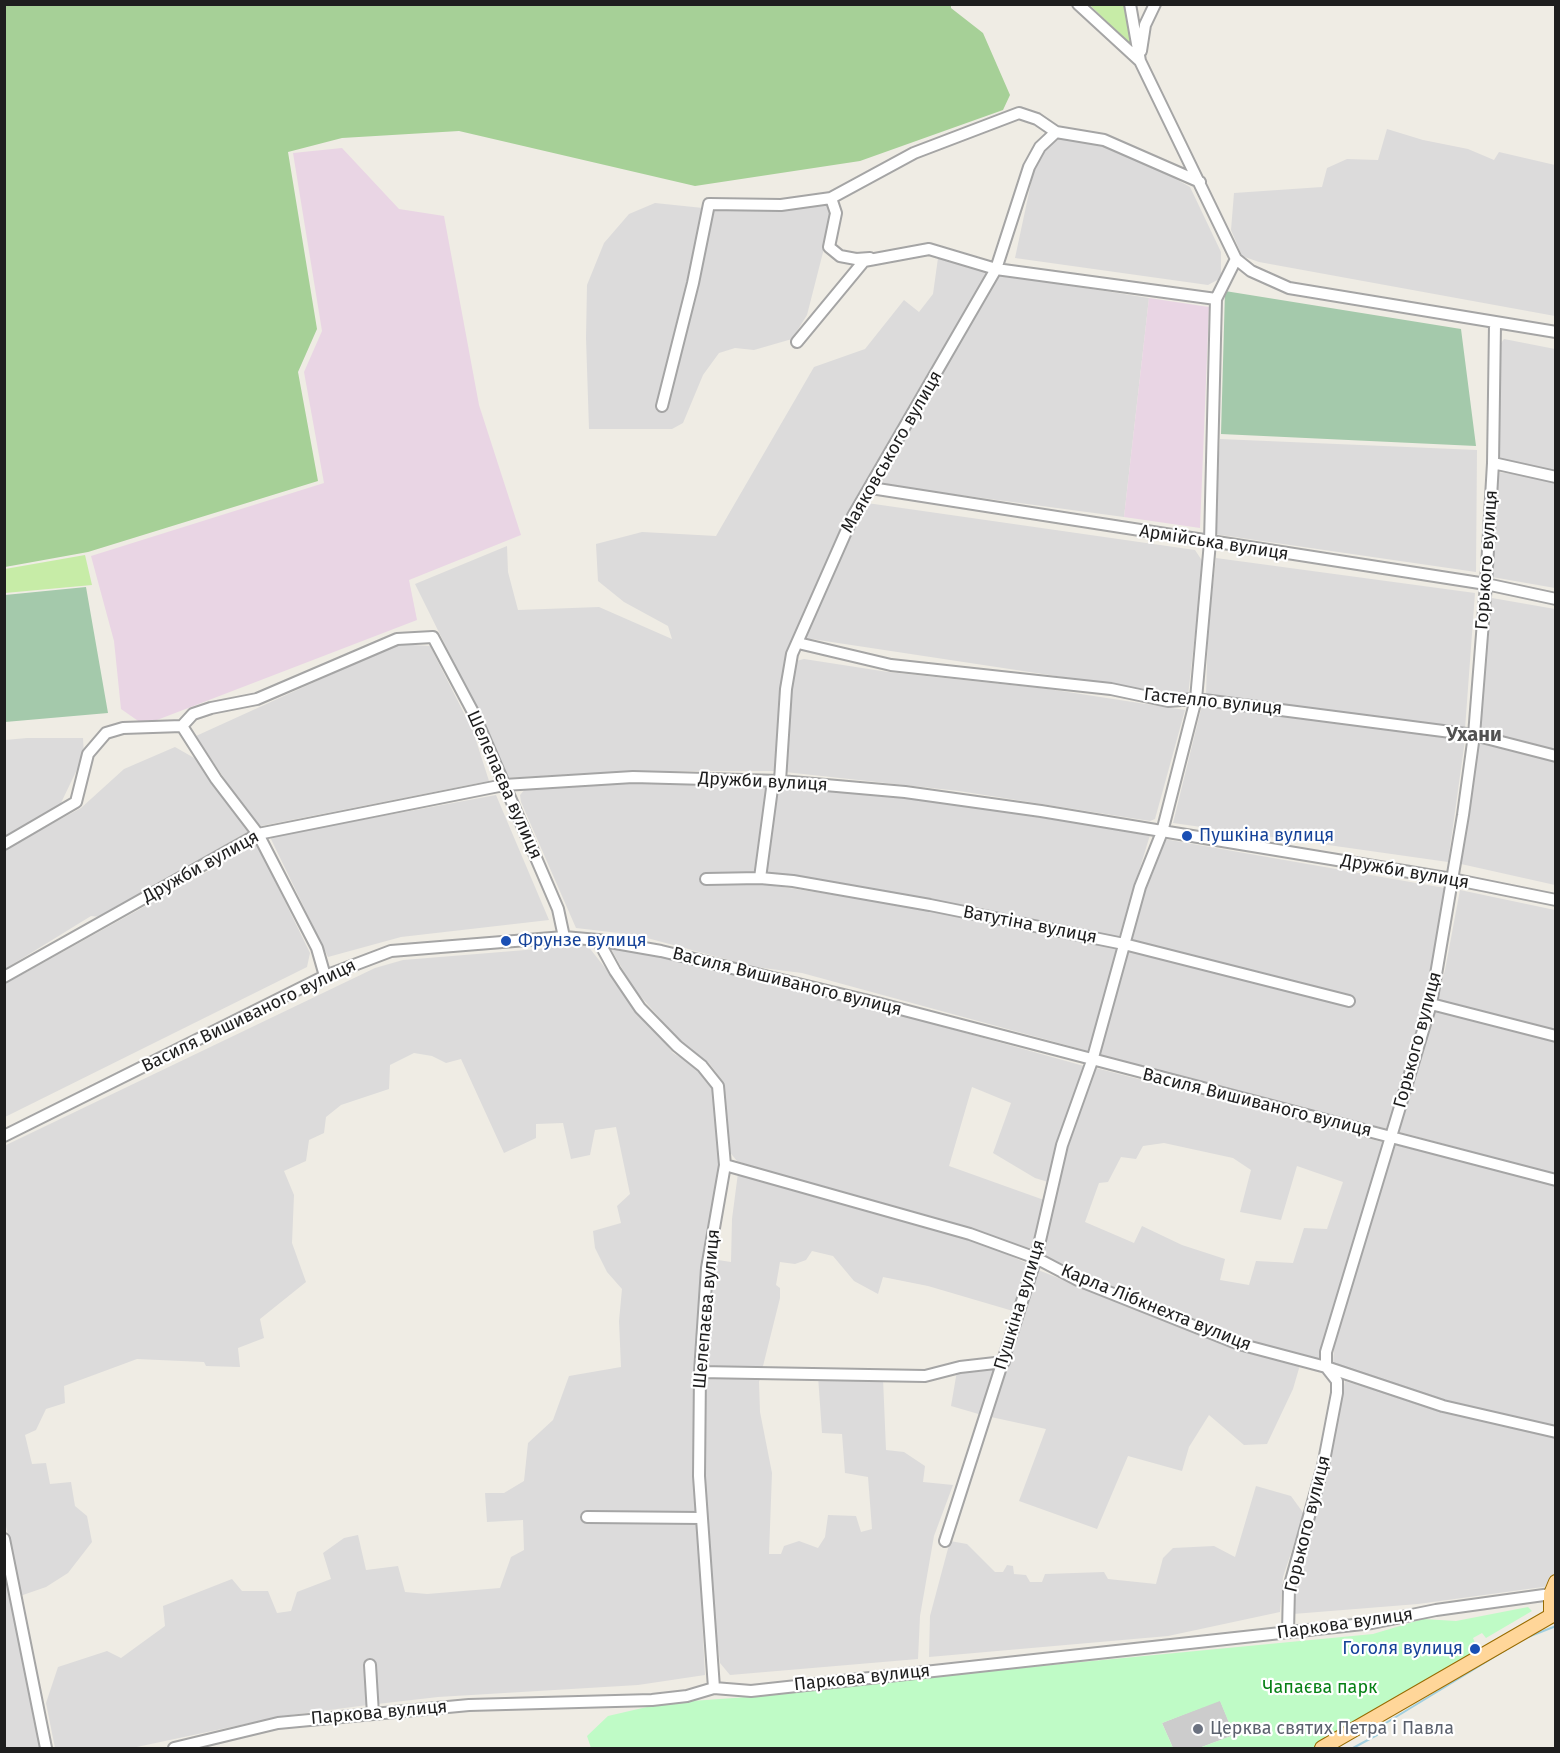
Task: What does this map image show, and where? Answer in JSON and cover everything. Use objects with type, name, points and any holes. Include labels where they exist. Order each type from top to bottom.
[{"type":"main road","points":[[1322,1749],[1553,1613],[1553,1588]]},
{"type":"street","points":[[1077,4],[1140,61]]},
{"type":"street","points":[[1130,4],[1140,61],[1236,259],[1251,271],[1289,288],[1495,324],[1556,332]]},
{"type":"street","points":[[1140,61],[1145,25],[1155,4]]},
{"type":"street","points":[[662,406],[693,283],[709,204],[781,205],[831,198],[914,153],[1003,117],[1019,113],[1037,119],[1056,132],[1104,140],[1200,182]]},
{"type":"street","name":"Маяковського вулиця","points":[[760,878],[777,781],[786,689],[792,654],[853,516],[996,270],[1029,167],[1040,147],[1056,132]]},
{"type":"street","points":[[831,198],[837,213],[829,248],[840,256],[856,259],[929,249],[996,270],[1216,299]]},
{"type":"street","points":[[797,342],[864,261],[884,256]]},
{"type":"street","name":"Пушкіна вулиця","points":[[945,1541],[1036,1258],[1062,1145],[1092,1061],[1140,887],[1162,832],[1196,699],[1210,542],[1216,299],[1236,259]]},
{"type":"street","name":"Горького вулиця","points":[[1288,1632],[1289,1588],[1323,1466],[1337,1393],[1336,1380],[1326,1367],[1326,1352],[1431,1004],[1452,879],[1474,735],[1486,584],[1493,463],[1495,324]]},
{"type":"street","points":[[1493,463],[1556,477]]},
{"type":"street","name":"Армійська вулиця","points":[[871,488],[1486,584],[1556,599]]},
{"type":"street","name":"Шелепаєва вулиця","points":[[182,726],[193,714],[257,699],[397,639],[433,637],[474,714],[558,909],[564,937]]},
{"type":"street","name":"Гастелло вулиця","points":[[798,643],[891,665],[1111,689],[1168,701],[1196,699],[1474,735],[1556,756]]},
{"type":"street","points":[[4,844],[76,802],[88,754],[106,733],[123,728],[182,726],[216,779],[258,834],[317,948],[325,976]]},
{"type":"street","name":"Дружби вулиця","points":[[4,977],[258,834],[504,785],[633,777],[777,781],[905,792],[1452,879],[1556,900]]},
{"type":"street","name":"Ватутіна вулиця","points":[[706,879],[760,878],[793,881],[930,905],[1124,944],[1349,1001]]},
{"type":"street","name":"Василя Вишиваного вулиця","points":[[4,1136],[325,976],[391,951],[564,937],[598,940],[661,951],[866,1000],[1092,1061],[1556,1180]]},
{"type":"street","name":"Шелепаєва вулиця","points":[[598,940],[615,971],[640,1008],[677,1046],[702,1066],[718,1086],[725,1165],[707,1268],[700,1372],[701,1518],[714,1688]]},
{"type":"street","points":[[1431,1004],[1556,1036]]},
{"type":"street","name":"Карла Лібкнехта вулиця","points":[[725,1165],[813,1192],[911,1216],[1036,1258],[1078,1280],[1239,1344],[1326,1367],[1443,1406],[1556,1432]]},
{"type":"street","points":[[700,1372],[925,1376],[960,1367],[1004,1362]]},
{"type":"street","points":[[587,1517],[701,1518]]},
{"type":"street","points":[[4,1539],[46,1749]]},
{"type":"street","name":"Паркова вулиця","points":[[174,1749],[278,1723],[469,1705],[652,1700],[687,1696],[714,1688],[751,1691],[1372,1623],[1553,1588]]},
{"type":"street","points":[[370,1665],[373,1714]]},
{"type":"shaded area","points":[[1387,129],[1423,140],[1468,149],[1494,160],[1499,152],[1555,165],[1555,316],[1259,262],[1242,256],[1231,230],[1234,193],[1322,187],[1327,168],[1347,159],[1378,160]]},
{"type":"shaded area","points":[[1068,137],[1102,145],[1150,164],[1190,187],[1221,252],[1221,278],[1208,285],[1015,258],[1034,169],[1042,151],[1060,138]]},
{"type":"shaded area","points":[[342,148],[399,209],[444,216],[479,405],[521,535],[409,580],[417,620],[144,725],[121,709],[114,641],[91,556],[324,483],[304,372],[322,331],[293,153]]},
{"type":"shaded area","points":[[655,203],[703,208],[781,210],[830,204],[832,217],[807,315],[792,339],[754,350],[735,348],[719,353],[703,375],[683,423],[672,429],[589,429],[587,285],[604,243],[629,214]]},
{"type":"shaded area","points":[[938,258],[989,271],[849,514],[788,655],[777,771],[630,771],[506,778],[480,715],[415,584],[507,546],[508,572],[518,610],[599,607],[672,639],[668,626],[624,602],[598,581],[596,544],[642,532],[716,536],[814,367],[865,349],[904,300],[919,312],[933,294]]},
{"type":"shaded area","points":[[997,274],[1149,298],[1124,517],[878,484]]},
{"type":"shaded area","points":[[1149,298],[1209,307],[1200,528],[1124,517]]},
{"type":"shaded area","points":[[1504,339],[1555,349],[1555,471],[1498,458],[1499,346]]},
{"type":"shaded area","points":[[1220,439],[1477,450],[1476,572],[1214,534]]},
{"type":"shaded area","points":[[1498,472],[1555,480],[1555,588],[1492,577]]},
{"type":"shaded area","points":[[867,503],[1195,550],[1203,562],[1188,696],[805,638],[855,519]]},
{"type":"shaded area","points":[[1216,558],[1475,593],[1465,729],[1206,695],[1208,628]]},
{"type":"shaded area","points":[[1492,598],[1555,609],[1555,750],[1479,732]]},
{"type":"shaded area","points":[[398,644],[430,646],[473,731],[489,781],[261,826],[252,820],[196,736]]},
{"type":"shaded area","points":[[804,659],[888,672],[1048,689],[1185,710],[1155,819],[1150,821],[959,791],[785,772],[789,707],[796,661]]},
{"type":"shaded area","points":[[1202,705],[1465,740],[1448,862],[1173,823]]},
{"type":"shaded area","points":[[83,738],[84,755],[60,805],[5,836],[5,740]]},
{"type":"shaded area","points":[[1479,743],[1555,761],[1555,885],[1461,864]]},
{"type":"shaded area","points":[[175,747],[196,759],[249,831],[101,917],[91,916],[5,969],[5,849],[81,808],[124,769]]},
{"type":"shaded area","points":[[631,782],[769,784],[755,883],[929,909],[1119,949],[1088,1051],[802,973],[755,967],[636,935],[576,928],[520,795],[528,786]]},
{"type":"shaded area","points":[[777,785],[904,796],[1150,835],[1118,940],[796,876],[761,872]]},
{"type":"shaded area","points":[[496,795],[549,920],[401,937],[328,957],[270,837]]},
{"type":"shaded area","points":[[1164,839],[1445,888],[1426,1004],[1391,1130],[1097,1056],[1144,892]]},
{"type":"shaded area","points":[[257,844],[310,953],[307,967],[5,1117],[5,984]]},
{"type":"shaded area","points":[[1460,890],[1555,910],[1555,1033],[1436,1001],[1445,970]]},
{"type":"shaded area","points":[[587,945],[673,1053],[701,1070],[716,1087],[721,1172],[705,1267],[695,1478],[705,1675],[638,1685],[438,1697],[360,1706],[283,1716],[132,1748],[55,1748],[46,1703],[58,1667],[107,1651],[121,1658],[165,1626],[163,1606],[232,1579],[242,1591],[268,1591],[277,1613],[291,1611],[297,1592],[331,1579],[323,1553],[344,1538],[358,1535],[366,1570],[398,1566],[405,1592],[427,1594],[500,1588],[511,1557],[524,1550],[523,1520],[487,1522],[485,1493],[504,1493],[524,1481],[528,1443],[553,1420],[569,1376],[621,1367],[619,1321],[622,1289],[607,1272],[595,1248],[593,1231],[621,1223],[617,1206],[630,1194],[616,1127],[595,1130],[590,1155],[571,1159],[563,1123],[536,1124],[536,1138],[504,1153],[461,1059],[446,1063],[432,1056],[414,1053],[390,1065],[389,1089],[341,1105],[326,1117],[324,1133],[309,1140],[306,1161],[284,1171],[294,1195],[292,1243],[306,1282],[260,1319],[264,1338],[238,1348],[240,1367],[206,1366],[204,1362],[137,1359],[64,1386],[65,1403],[46,1409],[36,1430],[25,1435],[32,1464],[46,1463],[50,1484],[71,1482],[75,1506],[87,1516],[92,1542],[68,1573],[46,1587],[20,1596],[4,1516],[4,1146],[375,968],[403,960]]},
{"type":"shaded area","points":[[610,947],[685,962],[873,1007],[1084,1066],[1048,1182],[1035,1178],[993,1153],[1011,1103],[972,1087],[949,1166],[1044,1200],[1035,1241],[1029,1250],[972,1229],[819,1188],[737,1161],[728,1150],[724,1083],[709,1063],[682,1043],[633,988]]},
{"type":"shaded area","points":[[1433,1007],[1555,1040],[1555,1174],[1396,1131]]},
{"type":"shaded area","points":[[1096,1068],[1386,1143],[1332,1315],[1321,1361],[1244,1339],[1119,1290],[1043,1255],[1067,1150]],"holes":[[[1164,1143],[1233,1158],[1251,1170],[1240,1212],[1281,1220],[1297,1166],[1343,1182],[1327,1229],[1304,1228],[1293,1263],[1256,1261],[1249,1285],[1220,1280],[1225,1259],[1182,1245],[1142,1226],[1134,1243],[1085,1222],[1099,1183],[1108,1182],[1121,1157],[1136,1159],[1143,1146]]]},
{"type":"shaded area","points":[[1392,1144],[1555,1185],[1555,1429],[1445,1400],[1333,1365],[1334,1347]]},
{"type":"shaded area","points":[[738,1173],[970,1237],[1028,1264],[1013,1311],[928,1286],[883,1277],[878,1294],[854,1281],[833,1256],[812,1251],[806,1260],[795,1264],[780,1262],[776,1285],[780,1288],[780,1298],[759,1382],[760,1412],[772,1473],[769,1554],[781,1554],[784,1546],[799,1541],[818,1548],[825,1537],[828,1515],[856,1516],[861,1532],[872,1529],[868,1477],[845,1473],[842,1434],[822,1433],[818,1376],[883,1378],[886,1450],[904,1452],[925,1466],[923,1482],[953,1485],[934,1536],[920,1616],[918,1659],[730,1675],[720,1663],[708,1571],[703,1474],[703,1368],[711,1267],[718,1260],[731,1262],[732,1219]]},
{"type":"shaded area","points":[[1038,1270],[1237,1348],[1300,1365],[1293,1389],[1267,1444],[1244,1445],[1209,1415],[1189,1447],[1182,1471],[1128,1456],[1097,1529],[1019,1501],[1046,1429],[991,1417]]},
{"type":"shaded area","points":[[1000,1366],[982,1415],[951,1406],[957,1371]]},
{"type":"shaded area","points":[[1345,1381],[1443,1410],[1555,1437],[1556,1570],[1550,1586],[1418,1604],[1293,1614],[1295,1586],[1328,1466]]},
{"type":"shaded area","points":[[1256,1486],[1291,1496],[1304,1514],[1283,1577],[1280,1612],[1168,1636],[929,1657],[930,1616],[950,1541],[967,1544],[995,1572],[1003,1572],[1007,1565],[1013,1566],[1014,1574],[1026,1575],[1030,1582],[1042,1582],[1045,1574],[1104,1572],[1108,1579],[1156,1584],[1163,1558],[1173,1548],[1214,1546],[1235,1557]]},
{"type":"shaded area","points":[[4,1559],[34,1722],[40,1748],[5,1748]]},
{"type":"shaded area","name":"Церква святих Петра і Павла","points":[[1220,1700],[1234,1735],[1199,1748],[1173,1748],[1162,1723]]},
{"type":"green space","points":[[951,4],[951,8],[983,33],[1010,95],[1003,110],[860,161],[695,186],[459,131],[342,138],[288,152],[317,329],[298,372],[318,481],[88,552],[5,567],[5,5]]},
{"type":"green space","points":[[1090,5],[1124,5],[1131,45],[1093,8]]},
{"type":"green space","points":[[1225,291],[1461,329],[1476,446],[1221,434]]},
{"type":"green space","points":[[85,555],[92,585],[5,593],[5,569]]},
{"type":"green space","points":[[86,587],[108,713],[5,722],[5,595]]},
{"type":"green space","name":"Чапаєва парк","points":[[1528,1607],[1532,1611],[1486,1638],[1482,1633],[1473,1638],[1475,1643],[1470,1646],[1474,1654],[1315,1748],[1199,1748],[1234,1735],[1220,1701],[1162,1723],[1173,1748],[591,1748],[587,1736],[608,1716],[664,1703],[762,1696],[770,1692],[1373,1634],[1423,1619],[1456,1621]]},
{"type":"waterway","points":[[1528,1637],[1556,1626]]},
{"type":"waterway","points":[[1353,1748],[1377,1735],[1381,1726],[1517,1643]]},
{"type":"place","name":"Пушкіна вулиця","points":[[1187,836]]},
{"type":"place","name":"Фрунзе вулиця","points":[[506,941]]},
{"type":"place","name":"Гоголя вулиця","points":[[1475,1649]]},
{"type":"place","name":"Церква святих Петра і Павла","points":[[1198,1729]]},
{"type":"district","name":"Ухани","points":[[1474,735]]}]
